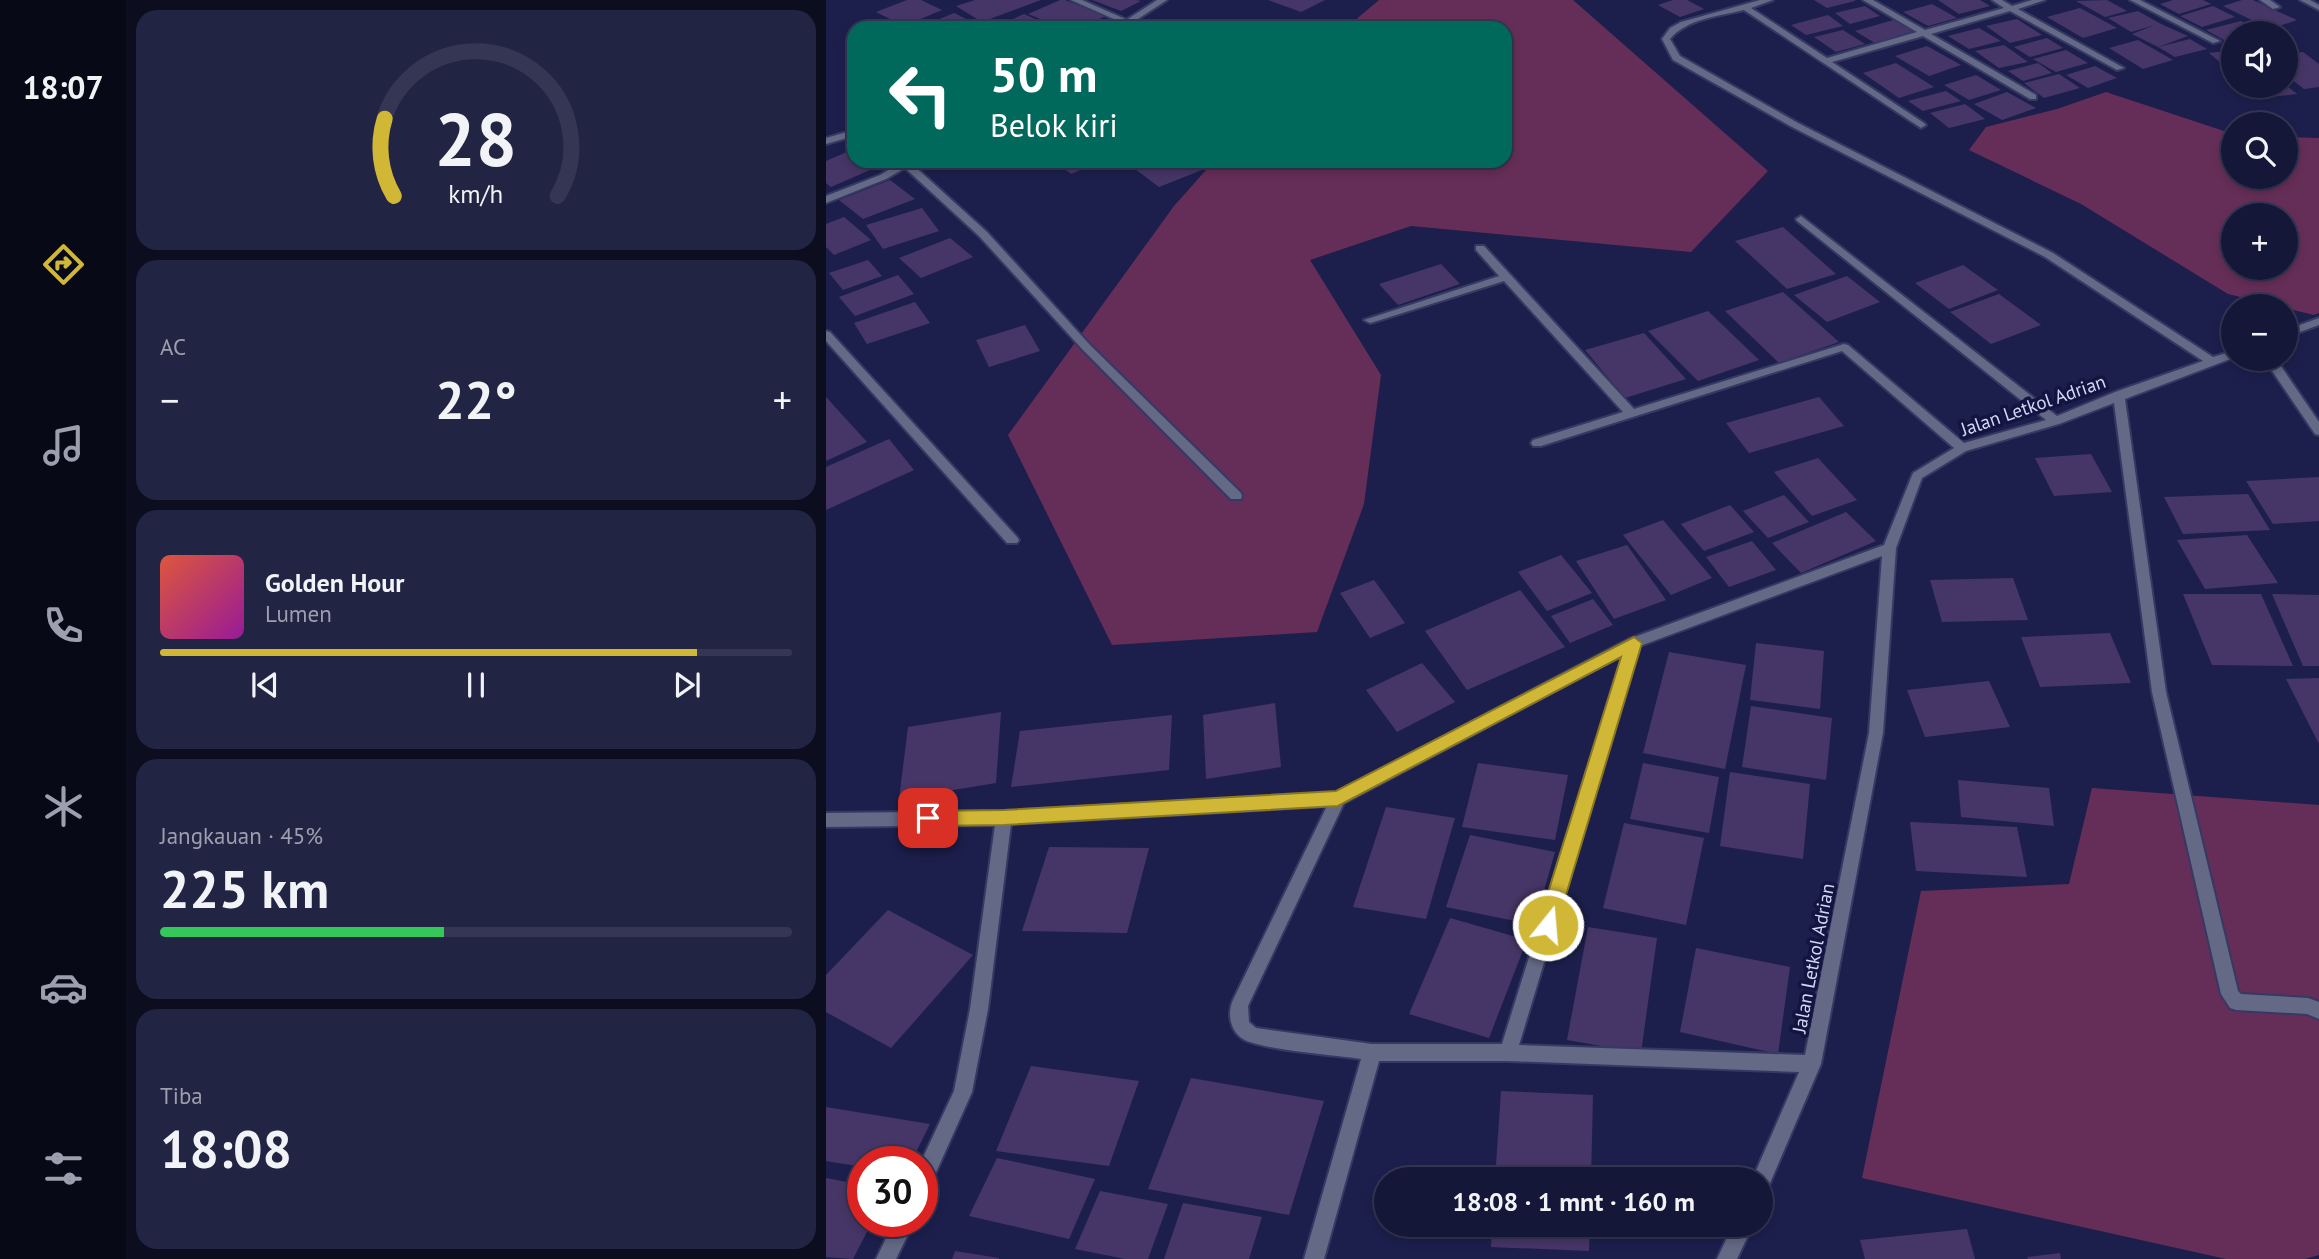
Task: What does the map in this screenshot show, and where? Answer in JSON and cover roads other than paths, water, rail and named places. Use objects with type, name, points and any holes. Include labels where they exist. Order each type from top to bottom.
[{"type":"street","points":[[1075,0],[1126,21]]},
{"type":"street","points":[[1130,21],[1163,0]]},
{"type":"street","points":[[1769,0],[1734,7],[1684,24],[1673,30],[1666,40],[1668,47],[1676,58],[1751,101],[2049,255],[2212,362]]},
{"type":"street","points":[[1867,0],[2034,97]]},
{"type":"street","points":[[1996,0],[2120,68]]},
{"type":"street","points":[[1825,61],[2041,0]]},
{"type":"street","points":[[2134,0],[2216,41]]},
{"type":"street","points":[[2263,0],[2276,7]]},
{"type":"street","points":[[2304,0],[2319,8]]},
{"type":"street","points":[[1734,7],[1825,61],[1921,125]]},
{"type":"street","points":[[826,141],[847,135]]},
{"type":"street","points":[[826,200],[897,168]]},
{"type":"street","points":[[913,168],[983,234],[1086,347],[1236,496]]},
{"type":"street","points":[[1801,219],[2055,421]]},
{"type":"street","points":[[1480,248],[1631,413]]},
{"type":"street","points":[[1370,320],[1506,277]]},
{"type":"street","points":[[2298,329],[2319,321]]},
{"type":"street","points":[[826,334],[1012,540]]},
{"type":"street","points":[[1537,443],[1844,347],[1962,448]]},
{"type":"street","name":"Jalan Letkol Adrian","points":[[1338,799],[1239,1006],[1238,1021],[1245,1032],[1372,1052],[1508,1053],[1812,1064],[1876,733],[1889,548],[1917,476],[1962,448],[2055,421],[2221,359]]},
{"type":"street","points":[[2278,371],[2319,431]]},
{"type":"street","points":[[2119,396],[2159,692],[2231,994],[2236,1002],[2308,1006],[2319,1011]]},
{"type":"street","points":[[826,820],[1004,818],[1338,799],[1634,643],[1889,548]]},
{"type":"street","points":[[1508,1053],[1634,643]]},
{"type":"street","points":[[938,1146],[963,1092],[979,1009],[1004,818]]},
{"type":"street","points":[[1314,1259],[1372,1052]]},
{"type":"street","points":[[1767,1167],[1812,1064]]},
{"type":"street","points":[[886,1259],[897,1237]]},
{"type":"street","points":[[1727,1259],[1737,1237]]}]
